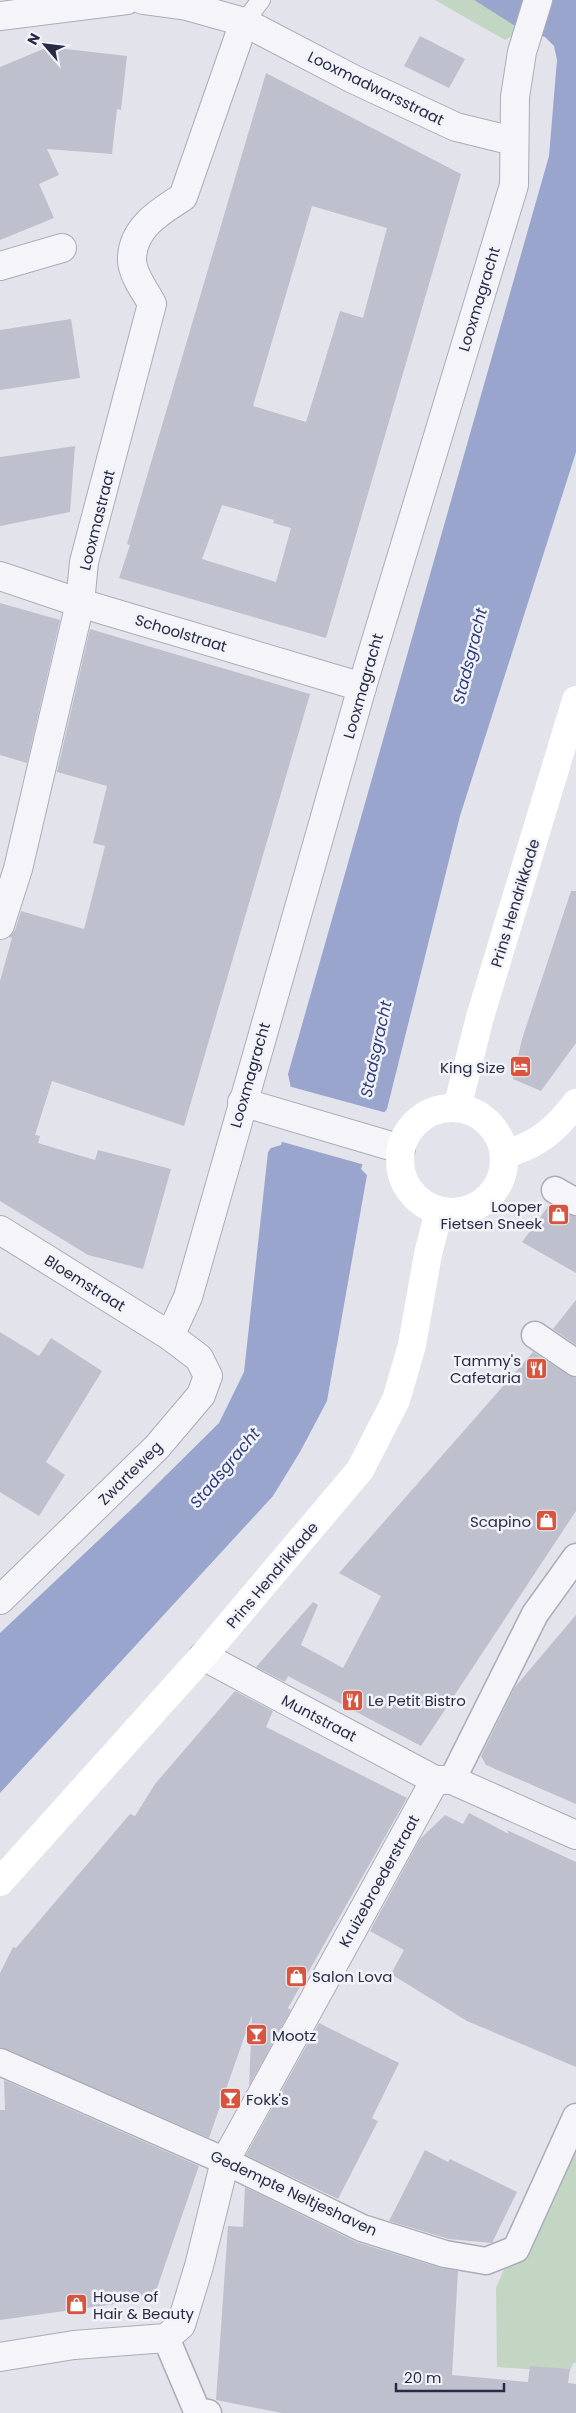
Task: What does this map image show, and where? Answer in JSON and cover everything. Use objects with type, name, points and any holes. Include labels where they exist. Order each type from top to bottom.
[{"type":"main road","name":"Prins Hendrikkade","points":[[457,1108],[480,1017],[576,700]]},
{"type":"main road","points":[[505,1154],[525,1148],[545,1136],[562,1121],[576,1103]]},
{"type":"main road","points":[[457,1108],[474,1112],[489,1122],[500,1136],[505,1154],[502,1178],[487,1200],[464,1211],[439,1211],[421,1202],[408,1188],[390,1145],[421,1118],[438,1110],[457,1108]]},
{"type":"main road","name":"Prins Hendrikkade","points":[[0,1882],[203,1656],[360,1470],[396,1400],[412,1345],[428,1254],[439,1211]]},
{"type":"street","points":[[1,14],[127,0]]},
{"type":"street","name":"Looxmadwarsstraat","points":[[143,0],[187,6],[244,22],[353,79],[456,127],[513,140]]},
{"type":"street","name":"Looxmagracht","points":[[170,1336],[188,1297],[242,1102],[362,687],[514,185],[514,97],[522,52],[538,0]]},
{"type":"street","name":"Looxmastraat","points":[[0,925],[18,870],[80,603],[84,562],[152,304],[132,262],[136,241],[141,230],[158,212],[183,197],[244,22]]},
{"type":"street","points":[[0,266],[62,248]]},
{"type":"street","name":"Schoolstraat","points":[[0,576],[80,603],[362,687]]},
{"type":"street","points":[[242,1102],[390,1145]]},
{"type":"street","name":"Bloemstraat","points":[[0,1230],[170,1336]]},
{"type":"street","points":[[535,1335],[576,1363]]},
{"type":"street","name":"Zwarteweg","points":[[0,1600],[157,1447],[201,1395],[208,1376],[199,1358],[170,1336]]},
{"type":"street","name":"Kruizebroederstraat","points":[[166,2338],[181,2325],[199,2266],[225,2161],[444,1780],[535,1614],[576,1557]]},
{"type":"street","name":"Muntstraat","points":[[203,1656],[444,1780],[576,1835]]},
{"type":"street","name":"Gedempte Neltjeshaven","points":[[0,2062],[225,2161],[362,2228],[445,2254],[486,2261],[516,2249],[576,2117]]},
{"type":"street","points":[[0,2357],[74,2346],[166,2338],[197,2411],[208,2413]]},
{"type":"lane","points":[[244,22],[261,0]]},
{"type":"green space","points":[[435,0],[474,0],[519,29],[518,33],[505,40]]},
{"type":"green space","points":[[576,2131],[576,2363],[574,2362],[569,2372],[497,2367],[496,2288],[507,2262]]},
{"type":"water","name":"Stadsgracht","points":[[474,0],[576,0],[576,452],[460,816],[387,1109],[378,1116],[361,1169],[367,1175],[327,1401],[300,1452],[273,1496],[0,1793],[0,1633],[136,1505],[219,1423],[244,1372],[268,1152],[271,1148],[281,1145],[296,1090],[291,1088],[288,1074],[549,156],[557,60],[554,46],[545,37],[515,26]]},
{"type":"pier","points":[[288,1086],[387,1113],[380,1118],[365,1165],[279,1141],[293,1091]]},
{"type":"building","points":[[420,36],[465,59],[449,88],[404,66]]},
{"type":"building","points":[[48,47],[127,56],[121,110],[117,109],[112,154],[47,149],[59,175],[39,184],[54,218],[0,240],[0,67]]},
{"type":"building","points":[[266,73],[461,174],[326,638],[119,578],[130,545],[127,544]],"holes":[[[312,206],[387,228],[363,318],[340,311],[306,422],[253,406]],[[222,505],[274,520],[273,523],[291,528],[276,582],[202,559]]]},
{"type":"building","points":[[71,319],[80,378],[0,390],[0,330]]},
{"type":"building","points":[[75,446],[70,512],[0,526],[0,457]]},
{"type":"building","points":[[0,603],[60,620],[27,763],[0,755]]},
{"type":"building","points":[[90,629],[310,694],[184,1126],[52,1081],[35,1135],[40,1136],[38,1143],[95,1160],[98,1150],[171,1169],[143,1269],[88,1255],[0,1201],[0,981],[12,938],[9,937],[15,930],[21,911],[84,929],[105,846],[93,843],[107,786],[57,772]]},
{"type":"building","points":[[571,891],[576,891],[576,1043],[541,1091],[513,1079],[522,1039]]},
{"type":"building","points":[[550,1204],[576,1217],[576,1273],[522,1242]]},
{"type":"building","points":[[576,1300],[576,1345],[553,1329]]},
{"type":"building","points":[[0,1332],[39,1356],[51,1338],[102,1371],[46,1462],[65,1475],[39,1516],[0,1492]]},
{"type":"building","points":[[533,1352],[568,1375],[576,1378],[576,1511],[421,1746],[288,1676],[285,1682],[256,1667],[313,1602],[318,1605],[301,1645],[343,1668],[381,1596],[339,1573]]},
{"type":"building","points":[[576,1615],[576,1804],[486,1765],[481,1756],[515,1687]]},
{"type":"building","points":[[235,1691],[273,1711],[266,1727],[407,1798],[288,2008],[291,2010],[249,2086],[252,2015],[209,2138],[0,2047],[0,1973],[13,1947],[16,1948],[130,1814],[135,1816],[155,1784]]},
{"type":"building","points":[[469,1813],[509,1834],[507,1830],[576,1862],[576,2067],[467,2021],[391,1974],[404,1950],[370,1931],[420,1839],[445,1815],[463,1824]]},
{"type":"building","points":[[319,2023],[399,2063],[372,2118],[378,2121],[338,2199],[246,2155]]},
{"type":"building","points":[[4,2080],[199,2166],[156,2291],[151,2299],[0,2320],[0,2110],[5,2110]]},
{"type":"building","points":[[425,2150],[448,2162],[450,2159],[517,2192],[492,2243],[449,2239],[389,2221]]},
{"type":"building","points":[[245,2187],[356,2242],[441,2268],[458,2271],[452,2375],[528,2382],[530,2366],[570,2369],[568,2383],[576,2384],[576,2413],[282,2413],[216,2400],[228,2226],[243,2227]]},
{"type":"place","name":"King Size","points":[[521,1067]]},
{"type":"place","name":"Looper Fietsen Sneek","points":[[558,1215]]},
{"type":"place","name":"Tammy's Cafetaria","points":[[537,1369]]},
{"type":"place","name":"Scapino","points":[[547,1521]]},
{"type":"place","name":"Le Petit Bistro","points":[[352,1700]]},
{"type":"place","name":"Salon Lova","points":[[296,1976]]},
{"type":"place","name":"Mootz","points":[[256,2035]]},
{"type":"place","name":"Fokk's","points":[[230,2099]]},
{"type":"place","name":"House of Hair & Beauty","points":[[77,2305]]}]
